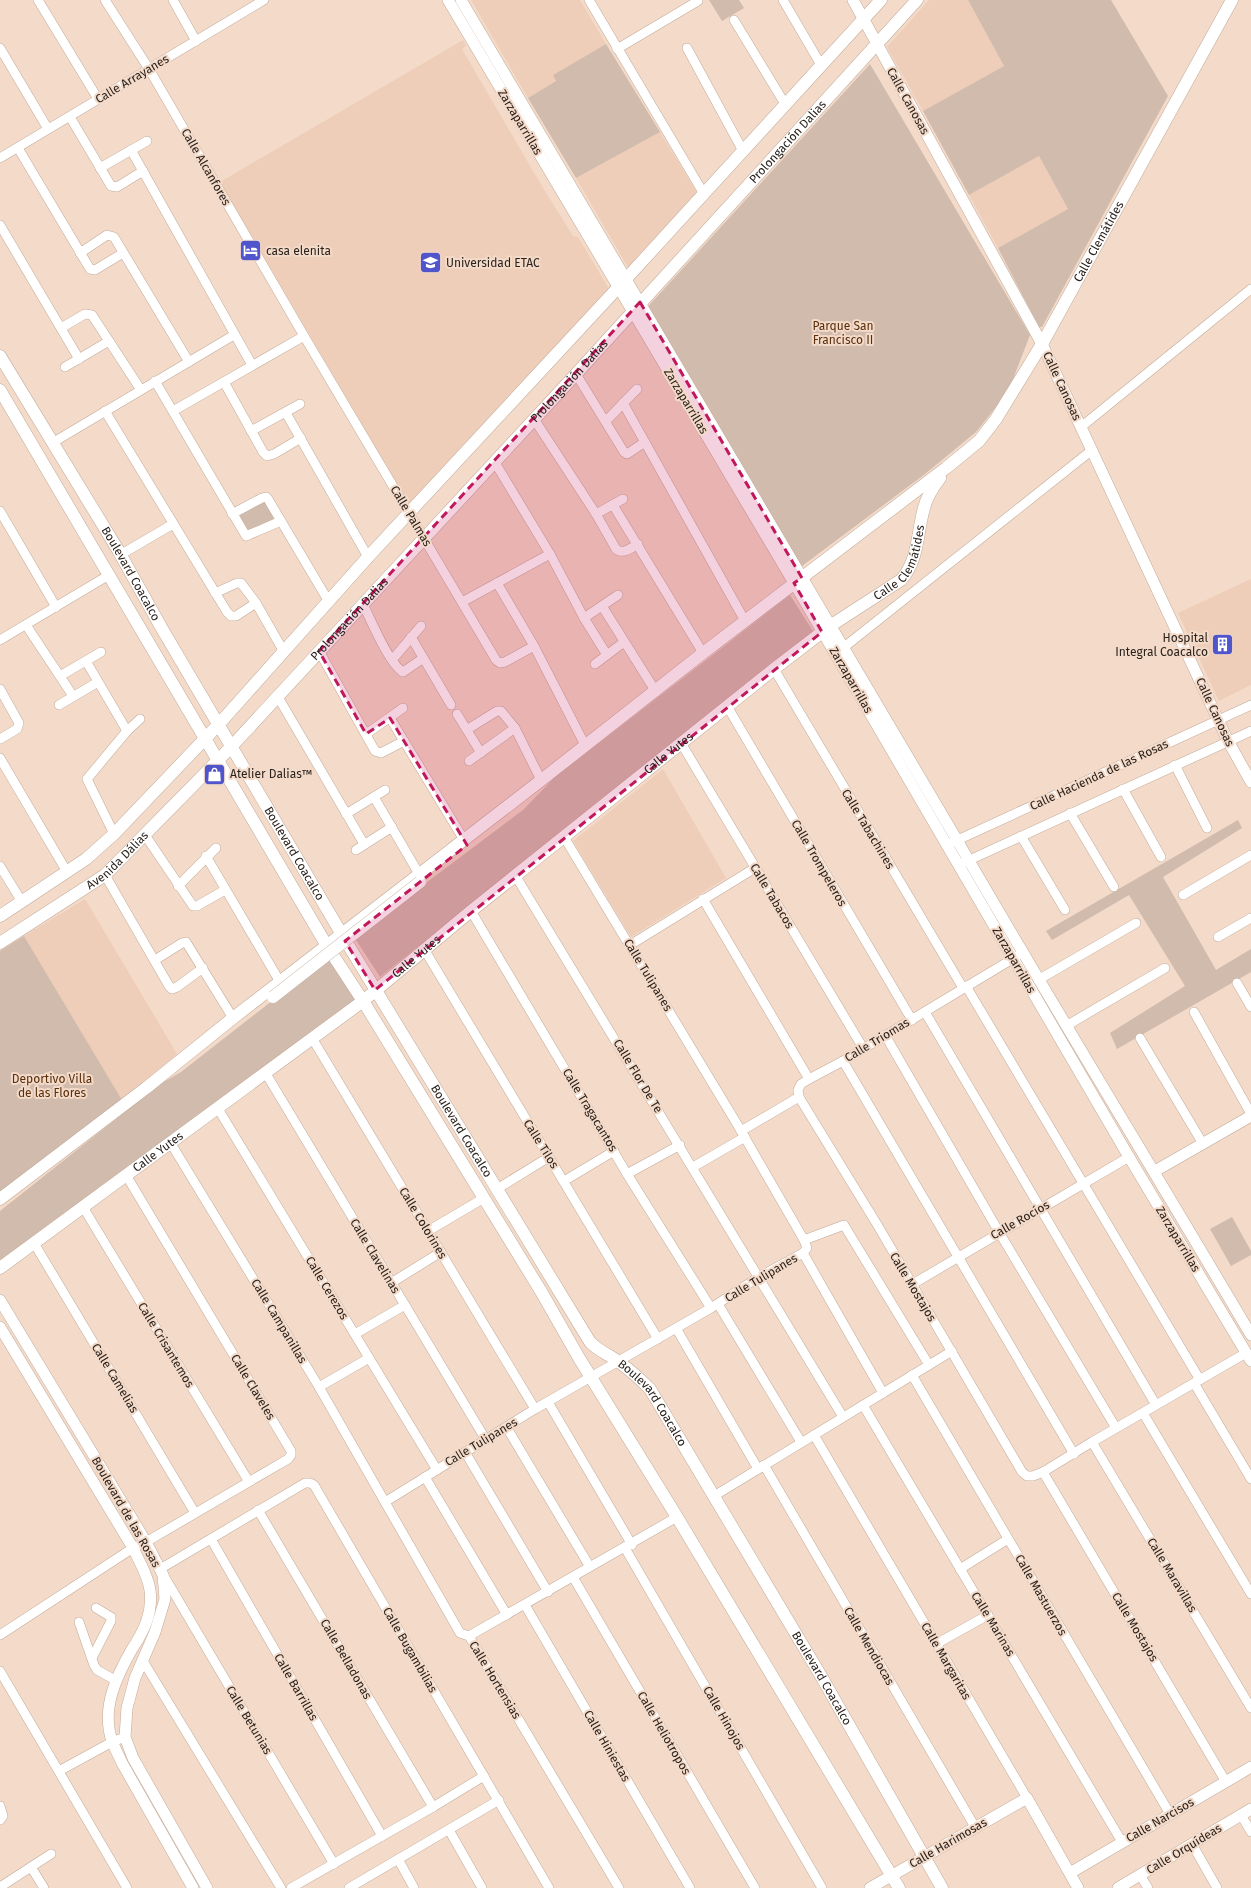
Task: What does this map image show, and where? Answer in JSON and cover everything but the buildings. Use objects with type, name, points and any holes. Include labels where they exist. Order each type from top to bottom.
[{"type":"main road","name":"Prolongación Dalias","points":[[204,739],[368,557],[622,284],[881,0]]},
{"type":"main road","name":"Prolongación Dalias","points":[[218,758],[232,746],[278,697],[494,461],[576,374],[640,302],[917,0]]},
{"type":"main road","name":"Calle Clemátides","points":[[798,581],[979,441],[996,419],[1042,344],[1232,0]]},
{"type":"main road","name":"Boulevard Coacalco","points":[[0,356],[120,555],[341,934],[590,1342],[598,1350],[617,1361],[637,1376],[650,1389],[821,1676],[942,1888]]},
{"type":"main road","name":"Boulevard Coacalco","points":[[0,390],[204,739],[218,758],[327,946],[363,1000],[542,1293],[590,1377],[677,1517],[899,1888]]},
{"type":"main road","name":"Calle Clemátides","points":[[826,629],[901,580],[908,572],[913,562],[924,508],[929,493],[946,468]]},
{"type":"main road","points":[[146,1088],[186,1065],[273,997],[464,840],[656,692],[703,653],[798,581]]},
{"type":"main road","name":"Calle Yutes","points":[[0,1268],[363,1000],[515,875],[826,629]]},
{"type":"main road","name":"Avenida Dálias","points":[[0,916],[86,859],[114,834],[204,739]]},
{"type":"main road","name":"Avenida Dálias","points":[[0,942],[105,875],[218,758]]},
{"type":"main road","points":[[0,1199],[146,1088],[341,934],[493,825],[538,783]]},
{"type":"street","points":[[38,0],[98,99]]},
{"type":"street","name":"Calle Alcanfores","points":[[105,0],[149,69],[304,336]]},
{"type":"street","points":[[173,0],[196,41]]},
{"type":"street","name":"Calle Arrayanes","points":[[0,158],[264,0]]},
{"type":"street","name":"Zarzaparrillas","points":[[448,0],[622,284],[640,302],[826,629],[958,866],[1017,956],[1038,980],[1155,1171],[1251,1335]]},
{"type":"street","name":"Zarzaparrillas","points":[[461,0],[622,284],[632,312],[798,581]]},
{"type":"street","points":[[590,0],[617,49],[704,194]]},
{"type":"street","points":[[783,0],[821,65]]},
{"type":"street","name":"Calle Canosas","points":[[854,0],[1042,344],[1228,741],[1251,782]]},
{"type":"street","points":[[617,49],[698,1]]},
{"type":"street","points":[[734,20],[785,104]]},
{"type":"street","points":[[0,48],[48,130]]},
{"type":"street","points":[[687,48],[742,151]]},
{"type":"street","points":[[70,117],[100,168],[114,188],[143,171]]},
{"type":"street","points":[[100,168],[147,141]]},
{"type":"street","points":[[18,148],[92,271],[123,253]]},
{"type":"street","points":[[131,150],[252,366]]},
{"type":"street","points":[[0,225],[79,359]]},
{"type":"street","points":[[80,253],[111,235],[114,237],[189,362]]},
{"type":"street","points":[[1081,427],[1251,289]]},
{"type":"street","points":[[61,328],[89,313],[141,390]]},
{"type":"street","points":[[52,443],[234,335]]},
{"type":"street","points":[[173,411],[304,336]]},
{"type":"street","name":"Calle Palmas","points":[[304,336],[496,660],[500,663],[505,662],[534,646]]},
{"type":"street","points":[[65,367],[109,341]]},
{"type":"street","points":[[576,374],[627,454],[645,442]]},
{"type":"street","points":[[155,381],[246,536],[249,537],[281,521]]},
{"type":"street","points":[[224,382],[263,452],[267,456],[274,454],[301,438]]},
{"type":"street","points":[[606,420],[637,389]]},
{"type":"street","points":[[623,403],[745,621]]},
{"type":"street","points":[[251,431],[300,404]]},
{"type":"street","points":[[105,411],[172,524],[231,616],[236,616],[256,604]]},
{"type":"street","points":[[286,412],[368,557]]},
{"type":"street","points":[[534,418],[596,514],[616,549],[619,552],[623,552],[638,544]]},
{"type":"street","points":[[843,648],[1092,450]]},
{"type":"street","points":[[494,461],[550,554],[584,618],[607,655]]},
{"type":"street","points":[[232,514],[266,497],[329,602]]},
{"type":"street","points":[[596,514],[623,499]]},
{"type":"street","points":[[613,505],[703,653]]},
{"type":"street","points":[[0,511],[56,607]]},
{"type":"street","points":[[120,555],[172,524]]},
{"type":"street","points":[[462,602],[550,554]]},
{"type":"street","points":[[2,636],[26,625],[109,575]]},
{"type":"street","points":[[215,593],[237,583],[241,583],[256,604],[284,652]]},
{"type":"street","points":[[497,583],[534,646],[585,746]]},
{"type":"street","points":[[584,618],[618,595]]},
{"type":"street","points":[[363,604],[392,660],[403,672],[422,659]]},
{"type":"street","points":[[602,606],[656,692]]},
{"type":"street","points":[[26,625],[73,696]]},
{"type":"street","points":[[392,660],[421,626]]},
{"type":"street","name":"Zarzaparrillas","points":[[826,629],[843,648],[969,859],[1017,956],[1129,1157],[1249,1358]]},
{"type":"street","points":[[411,637],[422,659],[451,705]]},
{"type":"street","points":[[595,664],[624,642]]},
{"type":"street","points":[[319,651],[377,753],[381,753],[404,741]]},
{"type":"street","points":[[60,676],[101,652]]},
{"type":"street","points":[[86,661],[127,732]]},
{"type":"street","name":"Calle Tabachines","points":[[774,669],[1083,1183],[1251,1479]]},
{"type":"street","points":[[59,704],[98,682]]},
{"type":"street","points":[[0,689],[4,705],[20,723],[19,727],[0,739]]},
{"type":"street","points":[[278,697],[364,844]]},
{"type":"street","name":"Calle Hacienda de las Rosas","points":[[947,845],[1251,705]]},
{"type":"street","name":"Calle Trompeleros","points":[[727,706],[912,1020]]},
{"type":"street","points":[[366,734],[403,708]]},
{"type":"street","points":[[468,729],[497,711],[502,711],[515,728],[538,783]]},
{"type":"street","points":[[457,714],[482,753]]},
{"type":"street","points":[[390,718],[464,840]]},
{"type":"street","points":[[114,834],[87,779],[140,719]]},
{"type":"street","points":[[469,762],[515,728]]},
{"type":"street","name":"Calle Hacienda de las Rosas","points":[[958,866],[969,859],[1251,730]]},
{"type":"street","name":"Calle Tabacos","points":[[681,743],[863,1048]]},
{"type":"street","points":[[0,758],[66,872]]},
{"type":"street","points":[[1175,766],[1208,828]]},
{"type":"street","points":[[1123,789],[1161,857]]},
{"type":"street","points":[[346,814],[385,790]]},
{"type":"street","points":[[374,797],[419,878]]},
{"type":"street","points":[[1070,813],[1114,887]]},
{"type":"street","points":[[356,850],[392,827]]},
{"type":"street","points":[[145,835],[178,886],[193,906],[197,906],[225,890]]},
{"type":"street","points":[[1021,836],[1065,910]]},
{"type":"street","name":"Calle Tulipanes","points":[[384,1502],[535,1409],[715,1306],[760,1277],[803,1253],[807,1248],[804,1240],[743,1134],[564,837]]},
{"type":"street","points":[[178,886],[206,856],[216,848]]},
{"type":"street","points":[[1183,896],[1251,855]]},
{"type":"street","points":[[206,856],[280,982]]},
{"type":"street","points":[[0,866],[22,902]]},
{"type":"street","points":[[630,945],[702,899],[755,868]]},
{"type":"street","points":[[105,875],[154,960],[172,988],[177,987],[203,968]]},
{"type":"street","name":"Calle Flor De Te","points":[[515,875],[760,1277],[843,1417]]},
{"type":"street","points":[[702,899],[809,1079]]},
{"type":"street","name":"Calle Tragacantos","points":[[471,911],[628,1174],[715,1306],[801,1442]]},
{"type":"street","points":[[1218,938],[1251,918]]},
{"type":"street","points":[[1038,980],[1136,923]]},
{"type":"street","points":[[154,960],[186,942],[234,1018]]},
{"type":"street","name":"Calle Tilos","points":[[424,949],[658,1339]]},
{"type":"street","name":"Calle Triomas","points":[[799,1097],[798,1090],[801,1084],[843,1061],[1017,956]]},
{"type":"street","points":[[1066,1026],[1165,968]]},
{"type":"street","points":[[1237,982],[1251,1007]]},
{"type":"street","points":[[925,1012],[1042,1208],[1156,1405]]},
{"type":"street","points":[[1155,1171],[1251,1115],[1194,1012]]},
{"type":"street","points":[[885,1035],[999,1232],[1116,1428]]},
{"type":"street","name":"Calle Colorines","points":[[312,1038],[535,1409]]},
{"type":"street","points":[[1140,1038],[1203,1144]]},
{"type":"street","points":[[843,1061],[1074,1454]]},
{"type":"street","name":"Calle Clavelinas","points":[[265,1072],[390,1283],[486,1440]]},
{"type":"street","points":[[693,1167],[799,1097]]},
{"type":"street","name":"Calle Mostajos","points":[[799,1097],[878,1226],[911,1285],[952,1351],[1022,1472],[1027,1476],[1044,1472],[1226,1782]]},
{"type":"street","name":"Calle Cerezos","points":[[217,1107],[437,1470]]},
{"type":"street","name":"Calle Campanillas","points":[[170,1142],[319,1387],[460,1633],[469,1636]]},
{"type":"street","points":[[628,1174],[680,1145]]},
{"type":"street","points":[[564,1181],[614,1151]]},
{"type":"street","points":[[497,1189],[549,1157]]},
{"type":"street","name":"Calle Rocíos","points":[[911,1285],[1129,1157]]},
{"type":"street","name":"Calle Claveles","points":[[0,1635],[133,1548],[146,1542],[249,1482],[288,1459],[291,1455],[291,1451],[126,1174]]},
{"type":"street","points":[[428,1231],[484,1198]]},
{"type":"street","name":"Calle Crisantemos","points":[[83,1207],[249,1482]]},
{"type":"street","points":[[804,1240],[844,1225],[929,1365]]},
{"type":"street","name":"Calle Camelias","points":[[34,1243],[196,1513]]},
{"type":"street","points":[[390,1283],[441,1252]]},
{"type":"street","points":[[803,1253],[883,1393]]},
{"type":"street","name":"Boulevard de las Rosas","points":[[0,1300],[146,1542],[161,1572],[166,1599],[155,1632],[130,1694],[127,1708],[125,1737],[133,1758],[207,1888]]},
{"type":"street","points":[[355,1334],[405,1306]]},
{"type":"street","name":"Boulevard de las Rosas","points":[[0,1327],[133,1548],[145,1573],[150,1590],[150,1607],[144,1630],[115,1680],[109,1710],[109,1728],[112,1742],[122,1763],[193,1888]]},
{"type":"street","name":"Calle Mendiocas","points":[[676,1328],[761,1467],[975,1827]]},
{"type":"street","points":[[714,1496],[952,1351]]},
{"type":"street","points":[[319,1387],[369,1358]]},
{"type":"street","points":[[1044,1472],[1092,1442],[1197,1382],[1249,1358]]},
{"type":"street","name":"Calle Mastuerzos","points":[[912,1375],[1170,1814]]},
{"type":"street","name":"Calle Hinojos","points":[[548,1402],[822,1888]]},
{"type":"street","name":"Calle Marinas","points":[[863,1405],[1122,1842]]},
{"type":"street","points":[[1143,1414],[1251,1594]]},
{"type":"street","points":[[506,1428],[590,1567]]},
{"type":"street","name":"Calle Margaritas","points":[[814,1435],[1027,1798],[1078,1888]]},
{"type":"street","name":"Calle Maravillas","points":[[1092,1442],[1251,1708]]},
{"type":"street","points":[[465,1452],[548,1592]]},
{"type":"street","points":[[425,1477],[507,1615]]},
{"type":"street","name":"Calle Bugambilias","points":[[161,1572],[211,1539],[305,1483],[310,1482],[314,1485],[549,1888]]},
{"type":"street","name":"Calle Belladonas","points":[[258,1510],[433,1807]]},
{"type":"street","name":"Calle Hortensias","points":[[619,1888],[469,1636],[677,1517]]},
{"type":"street","name":"Calle Barrillas","points":[[211,1539],[382,1836]]},
{"type":"street","points":[[960,1569],[1008,1539]]},
{"type":"street","name":"Calle Betunias","points":[[161,1572],[334,1864]]},
{"type":"street","name":"Calle Heliotropos","points":[[573,1577],[755,1888]]},
{"type":"street","name":"Calle Hiniestas","points":[[525,1605],[690,1888]]},
{"type":"street","points":[[92,1658],[111,1621],[108,1614],[96,1608]]},
{"type":"street","points":[[936,1644],[988,1615]]},
{"type":"street","points":[[79,1622],[97,1670],[115,1680]]},
{"type":"street","points":[[143,1661],[281,1888]]},
{"type":"street","points":[[0,1671],[127,1888]]},
{"type":"street","points":[[59,1772],[112,1742],[125,1737]]},
{"type":"street","name":"Calle Narcisos","points":[[1070,1873],[1251,1767]]},
{"type":"street","points":[[291,1888],[433,1807],[484,1776]]},
{"type":"street","name":"Calle Harimosas","points":[[870,1888],[1027,1798]]},
{"type":"street","points":[[349,1888],[499,1800]]},
{"type":"street","points":[[0,1806],[1,1818]]},
{"type":"street","name":"Calle Orquídeas","points":[[1118,1888],[1251,1809]]},
{"type":"street","points":[[1241,1815],[1251,1832]]},
{"type":"street","points":[[448,1830],[482,1888]]},
{"type":"street","points":[[1192,1844],[1217,1888]]},
{"type":"street","points":[[0,1887],[51,1854]]},
{"type":"street","points":[[398,1860],[414,1888]]},
{"type":"street","points":[[31,1867],[44,1888]]},
{"type":"street","points":[[1140,1875],[1148,1888]]},
{"type":"highlighted area","points":[[640,302],[802,578],[794,583],[822,632],[375,990],[345,941],[467,845],[390,718],[366,734],[319,651]]},
{"type":"shaded area","points":[[471,0],[580,0],[606,44],[553,75],[556,81],[528,98]]},
{"type":"shaded area","points":[[929,0],[968,0],[1004,66],[923,111],[887,47]]},
{"type":"shaded area","name":"Universidad ETAC","points":[[463,40],[466,46],[462,49],[540,183],[573,236],[578,237],[609,289],[410,506],[220,182]]},
{"type":"shaded area","points":[[660,132],[697,193],[629,269],[576,178]]},
{"type":"shaded area","points":[[1039,156],[1068,209],[998,248],[969,195]]},
{"type":"shaded area","points":[[1251,579],[1251,685],[1219,701],[1178,613]]},
{"type":"shaded area","points":[[663,769],[726,878],[631,937],[573,841]]},
{"type":"shaded area","points":[[85,899],[177,1054],[122,1100],[24,936]]},
{"type":"green space","points":[[709,0],[739,0],[744,8],[722,21]]},
{"type":"green space","points":[[968,0],[1111,0],[1168,96],[1042,327],[1039,327],[998,248],[1068,209],[1039,156],[969,195],[923,111],[1004,66]]},
{"type":"green space","points":[[606,44],[660,132],[576,178],[528,98],[556,81],[553,75]]},
{"type":"green space","name":"Parque San Francisco II","points":[[870,64],[1030,335],[1008,392],[976,432],[925,474],[798,569],[642,313]]},
{"type":"green space","points":[[266,499],[279,519],[247,534],[235,514]]},
{"type":"green space","points":[[790,595],[813,631],[380,977],[354,937],[523,810],[555,777]]},
{"type":"green space","points":[[1238,820],[1242,828],[1163,877],[1216,970],[1251,949],[1251,972],[1117,1049],[1110,1033],[1185,986],[1129,895],[1052,940],[1046,931]]},
{"type":"green space","name":"Deportivo Villa de las Flores","points":[[24,936],[122,1100],[0,1194],[0,951]]},
{"type":"green space","points":[[328,957],[355,1000],[0,1262],[0,1211],[160,1084],[181,1072]]},
{"type":"green space","points":[[1232,1217],[1251,1251],[1251,1255],[1231,1266],[1210,1229]]},
{"type":"place","name":"casa elenita","points":[[251,251]]},
{"type":"place","name":"Universidad ETAC","points":[[430,263]]},
{"type":"place","name":"Hospital Integral Coacalco","points":[[1223,645]]},
{"type":"place","name":"Atelier Dalias™","points":[[215,774]]}]
